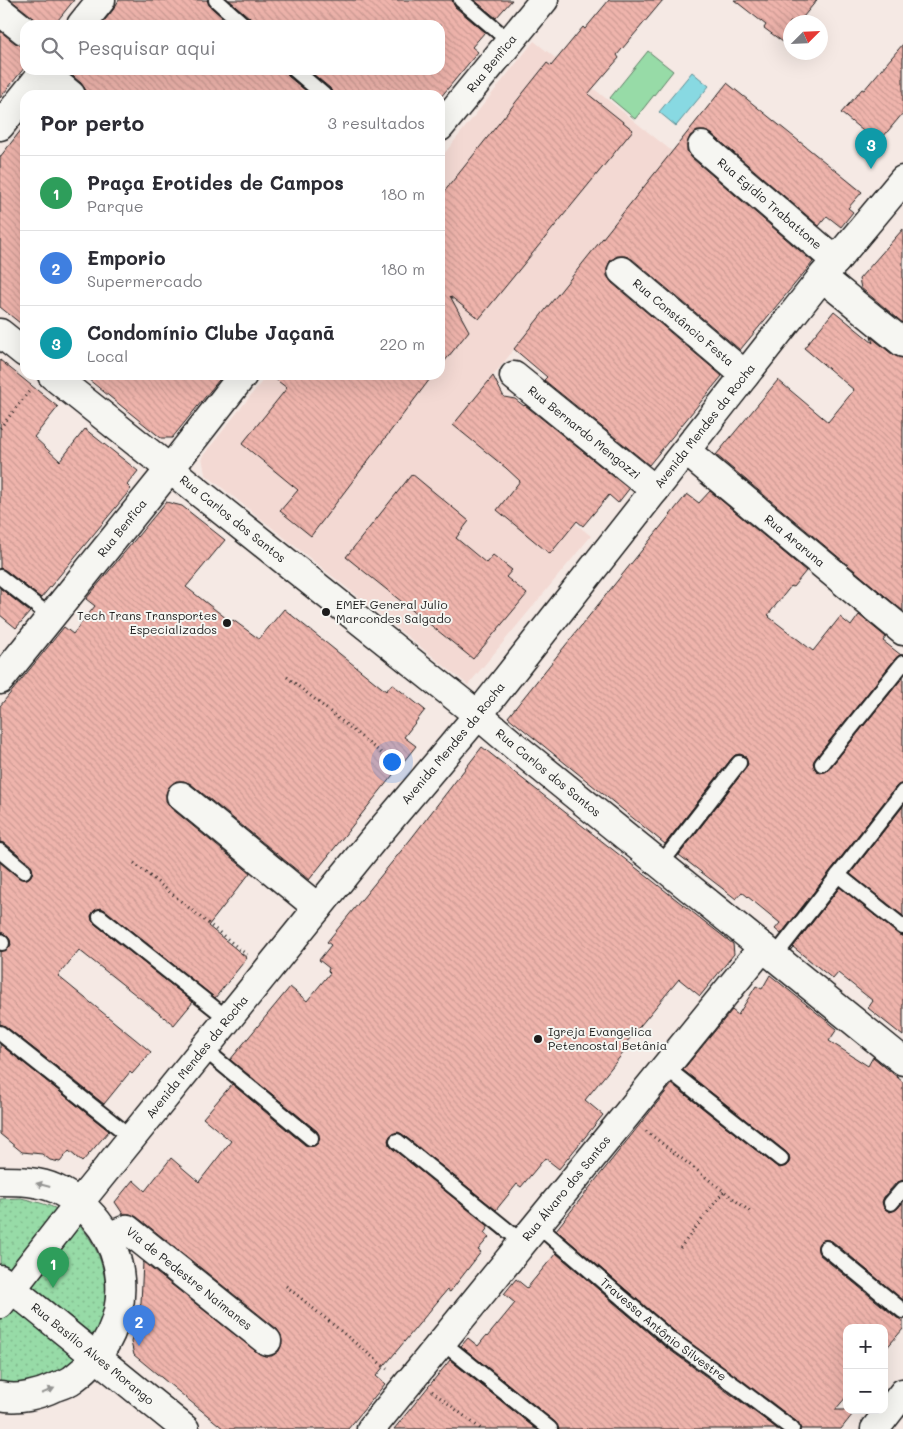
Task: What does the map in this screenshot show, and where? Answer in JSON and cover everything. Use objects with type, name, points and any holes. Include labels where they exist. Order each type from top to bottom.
[{"type":"street","points":[[85,20],[101,0]]},
{"type":"street","name":"Rua Benfica","points":[[445,121],[544,0]]},
{"type":"street","points":[[0,11],[20,27]]},
{"type":"street","points":[[29,90],[41,75]]},
{"type":"street","points":[[48,75],[65,90]]},
{"type":"street","points":[[0,126],[20,101]]},
{"type":"street","name":"Rua Egídio Trabattone","points":[[702,146],[903,343]]},
{"type":"street","name":"Avenida Mendes da Rocha","points":[[4,1290],[79,1203],[419,783],[478,714],[829,269],[903,180]]},
{"type":"street","name":"Rua Constâncio Festa","points":[[622,271],[745,375]]},
{"type":"street","points":[[0,333],[20,349]]},
{"type":"street","name":"Rua Bernardo Mengozzi","points":[[514,376],[655,490]]},
{"type":"street","name":"Rua Benfica","points":[[0,680],[239,380]]},
{"type":"street","name":"Rua Carlos dos Santos","points":[[42,381],[170,469],[478,714],[660,865],[903,1061]]},
{"type":"street","name":"Rua Araruna","points":[[686,451],[903,631]]},
{"type":"street","points":[[181,796],[318,908]]},
{"type":"street","name":"Rua Álvaro dos Santos","points":[[371,1429],[665,1067],[769,952]]},
{"type":"street","points":[[0,1180],[28,1181],[55,1189],[79,1203],[95,1219],[108,1237],[117,1261],[121,1286],[118,1312],[110,1336],[97,1358],[72,1380],[40,1394],[7,1398],[0,1396]]},
{"type":"street","name":"Via de Pedestre Naimanes","points":[[108,1237],[127,1228],[267,1341]]},
{"type":"street","name":"Rua Basílio Alves Morango","points":[[4,1290],[97,1358],[185,1429]]},
{"type":"street","points":[[875,1429],[903,1394]]},
{"type":"lane","points":[[216,0],[238,20]]},
{"type":"lane","points":[[461,0],[509,41]]},
{"type":"lane","points":[[301,75],[318,90]]},
{"type":"lane","points":[[0,577],[51,617]]},
{"type":"lane","points":[[822,764],[903,663]]},
{"type":"lane","points":[[660,865],[739,763]]},
{"type":"lane","points":[[769,952],[838,875],[903,792]]},
{"type":"lane","points":[[0,851],[24,871]]},
{"type":"lane","points":[[838,875],[903,927]]},
{"type":"lane","points":[[100,917],[228,1019]]},
{"type":"lane","points":[[0,1033],[132,1138]]},
{"type":"lane","points":[[204,1049],[311,1138]]},
{"type":"lane","points":[[665,1067],[781,1159]]},
{"type":"lane","name":"Travessa Antônio Silvestre","points":[[398,1140],[530,1234],[792,1429]]},
{"type":"lane","points":[[891,1203],[903,1189]]},
{"type":"lane","points":[[826,1248],[903,1311]]},
{"type":"lane","points":[[442,1342],[550,1429]]},
{"type":"path","points":[[0,428],[42,381]]},
{"type":"path","points":[[287,677],[419,783]]},
{"type":"path","points":[[134,863],[267,971]]},
{"type":"path","points":[[626,1115],[752,1213]]},
{"type":"path","points":[[680,1248],[724,1191]]},
{"type":"path","points":[[286,1286],[410,1381],[481,1429]]},
{"type":"shaded area","points":[[534,41],[673,152],[454,425],[591,536],[468,685],[205,474],[202,457],[263,380],[445,380],[445,153]]},
{"type":"green space","points":[[648,51],[673,71],[635,119],[610,98]]},
{"type":"green space","points":[[21,1198],[57,1209],[76,1222],[89,1238],[99,1256],[104,1276],[105,1296],[102,1315],[95,1334],[84,1351],[62,1370],[34,1382],[0,1383],[0,1199]]},
{"type":"water","points":[[692,72],[709,86],[676,126],[659,112]]},
{"type":"building","points":[[11,0],[74,0],[58,20],[35,19]]},
{"type":"building","points":[[119,0],[207,0],[210,6],[222,17],[219,20],[105,20]]},
{"type":"building","points":[[229,0],[452,0],[455,7],[485,32],[472,47],[478,52],[445,92],[445,90],[331,90],[314,75],[445,75],[445,20],[251,20]]},
{"type":"building","points":[[474,0],[512,0],[496,18]]},
{"type":"building","points":[[609,0],[663,0],[617,55],[619,58],[588,94],[633,130],[479,319],[450,296],[469,331],[445,361],[445,191],[547,63],[551,66],[583,27],[585,29]]},
{"type":"building","points":[[734,0],[817,0],[805,15],[783,15],[783,42],[764,28],[766,25]]},
{"type":"building","points":[[0,31],[15,43],[20,44],[20,73],[0,98]]},
{"type":"building","points":[[903,44],[903,113],[878,143],[841,113],[862,89],[864,90]]},
{"type":"building","points":[[72,75],[288,75],[305,90],[85,90],[81,83]]},
{"type":"building","points":[[727,83],[862,192],[848,208],[853,212],[841,227],[827,216],[819,226],[712,134],[705,131],[697,131],[690,136],[687,151],[692,158],[813,262],[740,350],[632,259],[625,256],[617,256],[610,261],[607,276],[612,283],[722,376],[649,465],[544,380],[547,377],[514,349]]},
{"type":"building","points":[[20,131],[20,323],[0,307],[0,157]]},
{"type":"building","points":[[903,229],[903,323],[861,288],[859,279]]},
{"type":"building","points":[[834,311],[873,343],[871,337],[893,355],[903,358],[903,611],[716,455],[778,380],[828,422],[854,390],[804,348]]},
{"type":"building","points":[[0,360],[20,376],[20,380],[25,380],[58,407],[34,437],[60,461],[85,429],[138,471],[127,485],[131,489],[41,598],[0,568]]},
{"type":"building","points":[[493,376],[504,397],[515,399],[525,405],[629,489],[618,503],[609,495],[583,526],[577,521],[550,554],[497,510],[520,481],[453,425]]},
{"type":"building","points":[[89,380],[219,380],[172,438],[161,438]]},
{"type":"building","points":[[277,380],[429,380],[311,536],[280,511],[298,490],[242,444],[287,388]]},
{"type":"building","points":[[412,474],[469,521],[456,538],[486,563],[493,555],[512,570],[506,577],[527,594],[473,659],[346,557]]},
{"type":"building","points":[[710,491],[806,571],[793,587],[791,586],[768,615],[769,617],[813,651],[840,617],[851,626],[859,615],[886,637],[883,641],[901,655],[896,658],[813,763],[816,770],[820,773],[828,770],[903,677],[903,783],[896,787],[781,934],[775,929],[780,923],[742,892],[736,899],[679,855],[746,768],[748,764],[745,756],[740,754],[732,758],[665,844],[508,717],[687,494],[699,503]]},
{"type":"building","points":[[166,502],[182,506],[225,540],[186,587],[231,622],[233,620],[259,639],[284,609],[386,691],[392,684],[425,710],[404,737],[416,746],[309,880],[191,784],[184,781],[176,781],[169,787],[166,801],[171,808],[250,873],[208,926],[247,958],[215,998],[105,910],[101,908],[94,911],[91,916],[95,924],[193,1002],[174,1025],[79,950],[58,976],[151,1052],[132,1074],[130,1072],[104,1104],[0,1024],[0,951],[8,949],[11,945],[8,937],[0,932],[0,862],[22,879],[27,879],[33,872],[30,864],[6,844],[0,842],[0,706],[64,627],[73,634],[95,606],[86,599]]},
{"type":"building","points":[[0,588],[30,612],[16,628],[0,615]]},
{"type":"building","points":[[482,747],[733,944],[734,954],[700,996],[679,979],[621,1049],[624,1052],[585,1100],[603,1115],[559,1169],[545,1158],[521,1187],[517,1184],[496,1210],[402,1134],[398,1132],[391,1135],[388,1140],[392,1148],[489,1226],[484,1233],[489,1237],[478,1250],[481,1252],[450,1292],[447,1290],[376,1376],[385,1384],[348,1429],[224,1429],[134,1355],[131,1342],[141,1303],[143,1262],[258,1353],[272,1356],[279,1351],[282,1343],[281,1335],[277,1329],[137,1217],[123,1214],[115,1202],[133,1180],[145,1191],[171,1158],[199,1182],[231,1141],[203,1118],[232,1084],[305,1145],[314,1146],[318,1143],[319,1135],[317,1131],[230,1060],[290,987],[307,1001],[330,973],[328,971],[329,968],[319,960],[331,945],[327,942],[410,840]]},
{"type":"building","points":[[903,806],[903,916],[850,874]]},
{"type":"building","points":[[840,887],[903,936],[903,1036],[868,1008],[873,1001],[838,973],[833,979],[793,947]]},
{"type":"building","points":[[770,975],[837,1029],[829,1041],[868,1066],[873,1057],[903,1082],[903,1180],[896,1183],[882,1202],[885,1209],[890,1212],[897,1209],[903,1202],[903,1300],[832,1241],[823,1240],[818,1246],[820,1255],[897,1318],[903,1320],[903,1329],[888,1346],[888,1324],[843,1324],[843,1401],[835,1410],[843,1410],[843,1414],[853,1414],[841,1429],[801,1429],[797,1422],[674,1331],[556,1230],[672,1084],[776,1166],[780,1168],[788,1165],[790,1160],[786,1152],[683,1070],[732,1010],[738,1015],[756,986],[762,989]]},
{"type":"building","points":[[0,1044],[109,1131],[82,1162],[69,1151],[60,1162],[50,1160],[42,1154],[22,1152],[0,1134]]},
{"type":"building","points":[[556,1253],[663,1345],[778,1429],[559,1429],[555,1422],[461,1346],[468,1338],[478,1346],[515,1303],[504,1294],[516,1279],[527,1288]]},
{"type":"building","points":[[450,1360],[536,1429],[394,1429]]},
{"type":"place","name":"Condomínio Clube Jaçanã","points":[[871,169]]},
{"type":"place","name":"EMEF General Julio Marcondes Salgado","points":[[326,612]]},
{"type":"place","name":"Tech Trans Transportes Especializados","points":[[227,623]]},
{"type":"place","name":"Igreja Evangelica Petencostal Betânia","points":[[538,1039]]},
{"type":"place","name":"Praça Erotides de Campos","points":[[53,1288]]},
{"type":"place","name":"Emporio","points":[[139,1346]]}]
